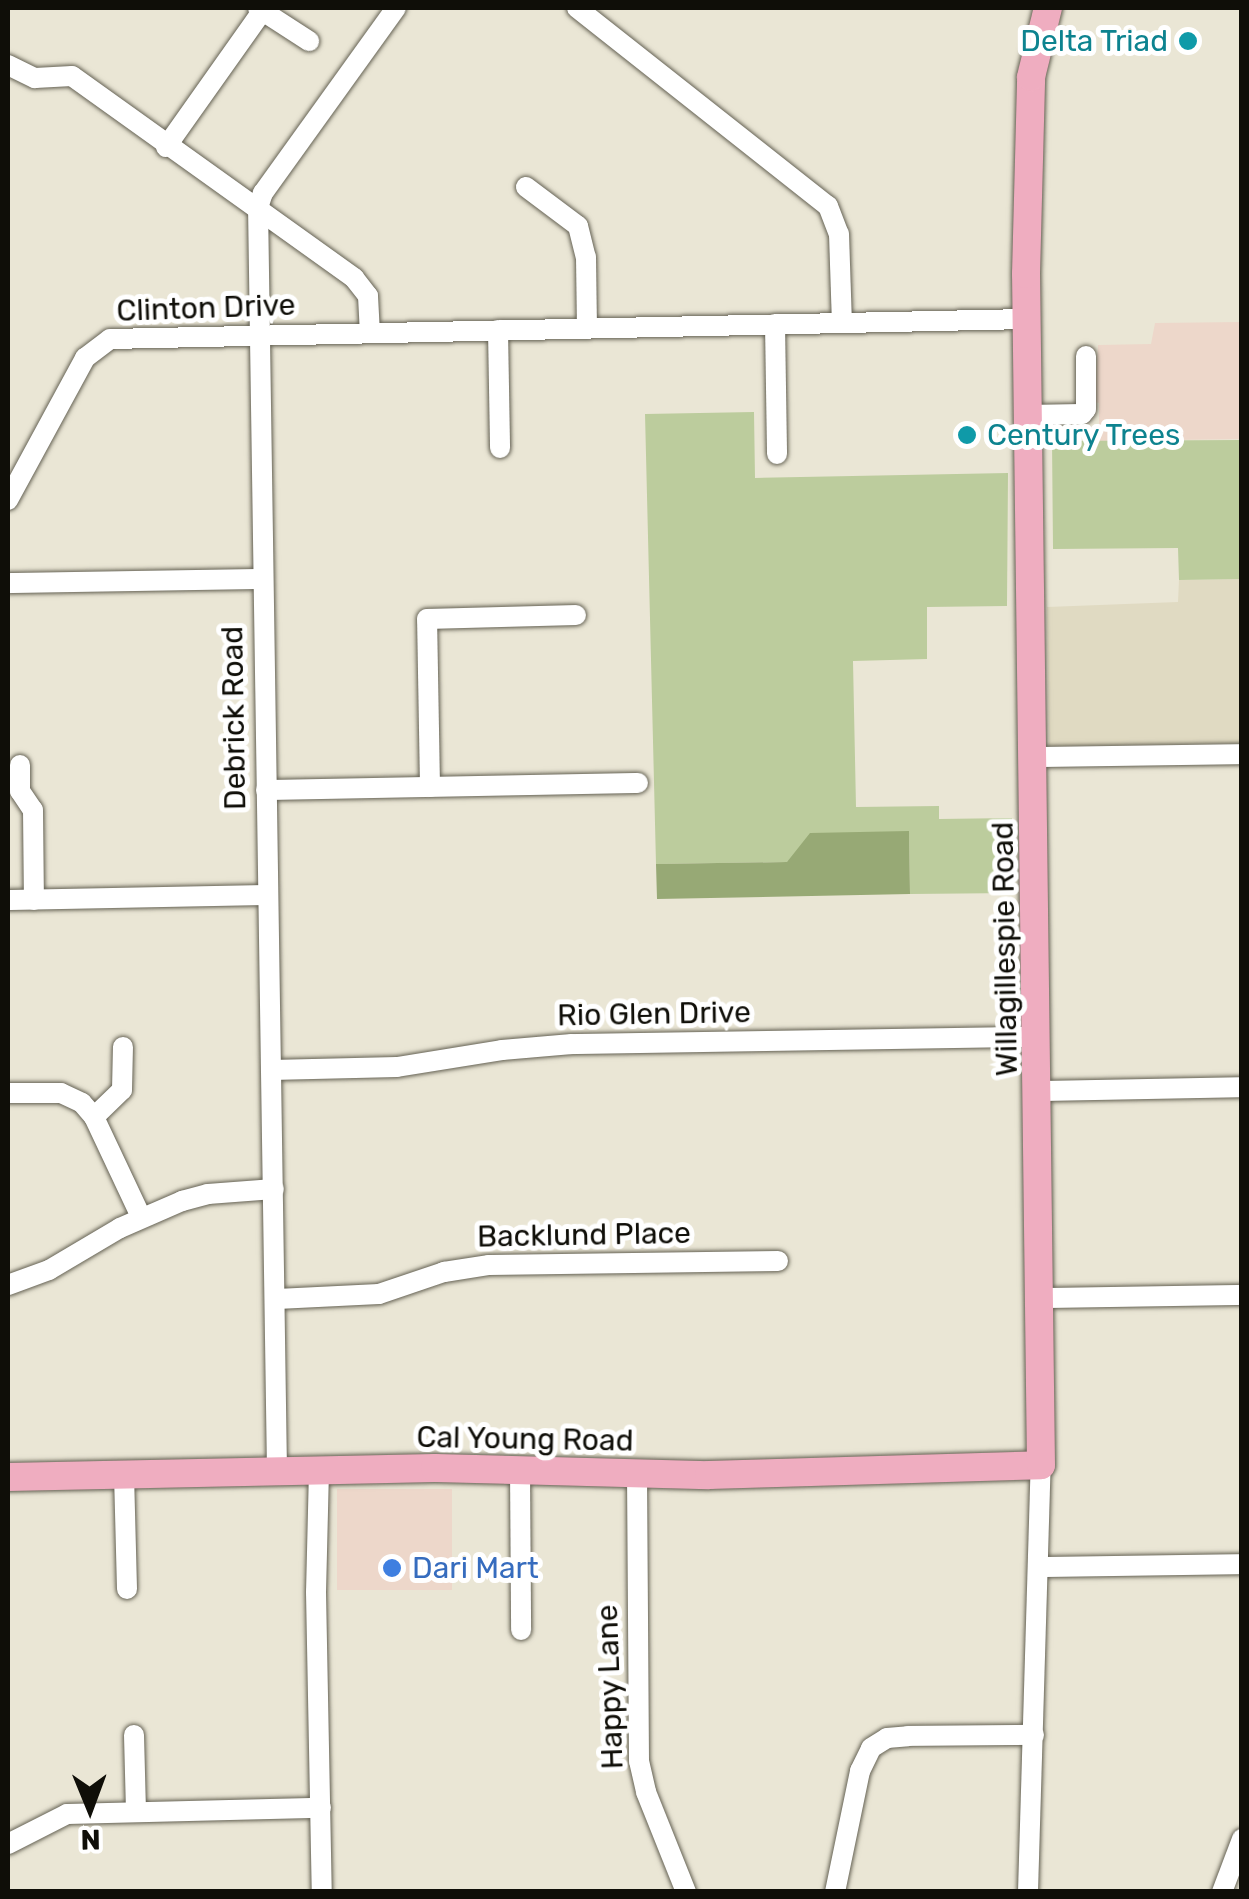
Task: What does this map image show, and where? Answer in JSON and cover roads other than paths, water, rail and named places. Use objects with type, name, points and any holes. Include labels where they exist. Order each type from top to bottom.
[{"type":"main road","name":"Willagillespie Road","points":[[1041,1465],[1040,1091],[1026,319],[1031,77],[1048,8]]},
{"type":"main road","name":"Cal Young Road","points":[[8,1476],[320,1470],[800,1474],[1041,1465]]},
{"type":"street","name":"Debrick Road","points":[[276,1471],[277,1299],[258,212],[264,193],[396,8]]},
{"type":"street","points":[[576,8],[828,206],[839,234],[842,323]]},
{"type":"street","points":[[166,147],[261,9],[308,41]]},
{"type":"street","points":[[8,65],[36,78],[72,76],[362,284],[368,296],[370,333]]},
{"type":"street","points":[[526,187],[578,226],[586,257],[587,328]]},
{"type":"street","name":"Clinton Drive","points":[[8,500],[79,368],[101,344],[132,337],[1026,319]]},
{"type":"street","points":[[775,324],[777,454]]},
{"type":"street","points":[[498,330],[500,448]]},
{"type":"street","points":[[1027,415],[1082,414],[1086,410],[1086,356]]},
{"type":"street","points":[[8,583],[262,579]]},
{"type":"street","points":[[430,786],[427,618],[576,615]]},
{"type":"street","points":[[1034,757],[1242,754]]},
{"type":"street","points":[[20,766],[21,793],[33,810],[34,900]]},
{"type":"street","points":[[266,790],[638,783]]},
{"type":"street","points":[[8,900],[268,895]]},
{"type":"street","name":"Rio Glen Drive","points":[[271,1070],[397,1067],[563,1044],[1039,1037]]},
{"type":"street","points":[[94,1118],[122,1090],[122,1046]]},
{"type":"street","points":[[1040,1091],[1242,1087]]},
{"type":"street","points":[[8,1093],[66,1094],[94,1118],[141,1216]]},
{"type":"street","points":[[8,1284],[49,1270],[141,1216],[208,1194],[274,1189]]},
{"type":"street","name":"Backlund Place","points":[[277,1299],[379,1294],[444,1272],[489,1264],[778,1261]]},
{"type":"street","points":[[1042,1298],[1242,1296]]},
{"type":"street","name":"Willagillespie Road","points":[[1028,1892],[1041,1465]]},
{"type":"street","points":[[320,1470],[316,1592],[322,1892]]},
{"type":"street","points":[[520,1470],[521,1630]]},
{"type":"street","points":[[124,1474],[127,1589]]},
{"type":"street","name":"Happy Lane","points":[[637,1474],[639,1761],[646,1792],[686,1892]]},
{"type":"street","points":[[1038,1567],[1242,1564]]},
{"type":"street","points":[[134,1735],[136,1811]]},
{"type":"street","points":[[835,1892],[860,1771],[871,1748],[888,1738],[908,1736],[1034,1736]]},
{"type":"street","points":[[8,1844],[58,1816],[321,1808]]},
{"type":"street","points":[[1222,1892],[1242,1839]]},
{"type":"place","name":"Delta Triad","points":[[1188,41]]},
{"type":"place","name":"Century Trees","points":[[967,435]]},
{"type":"place","name":"Dari Mart","points":[[392,1568]]}]
